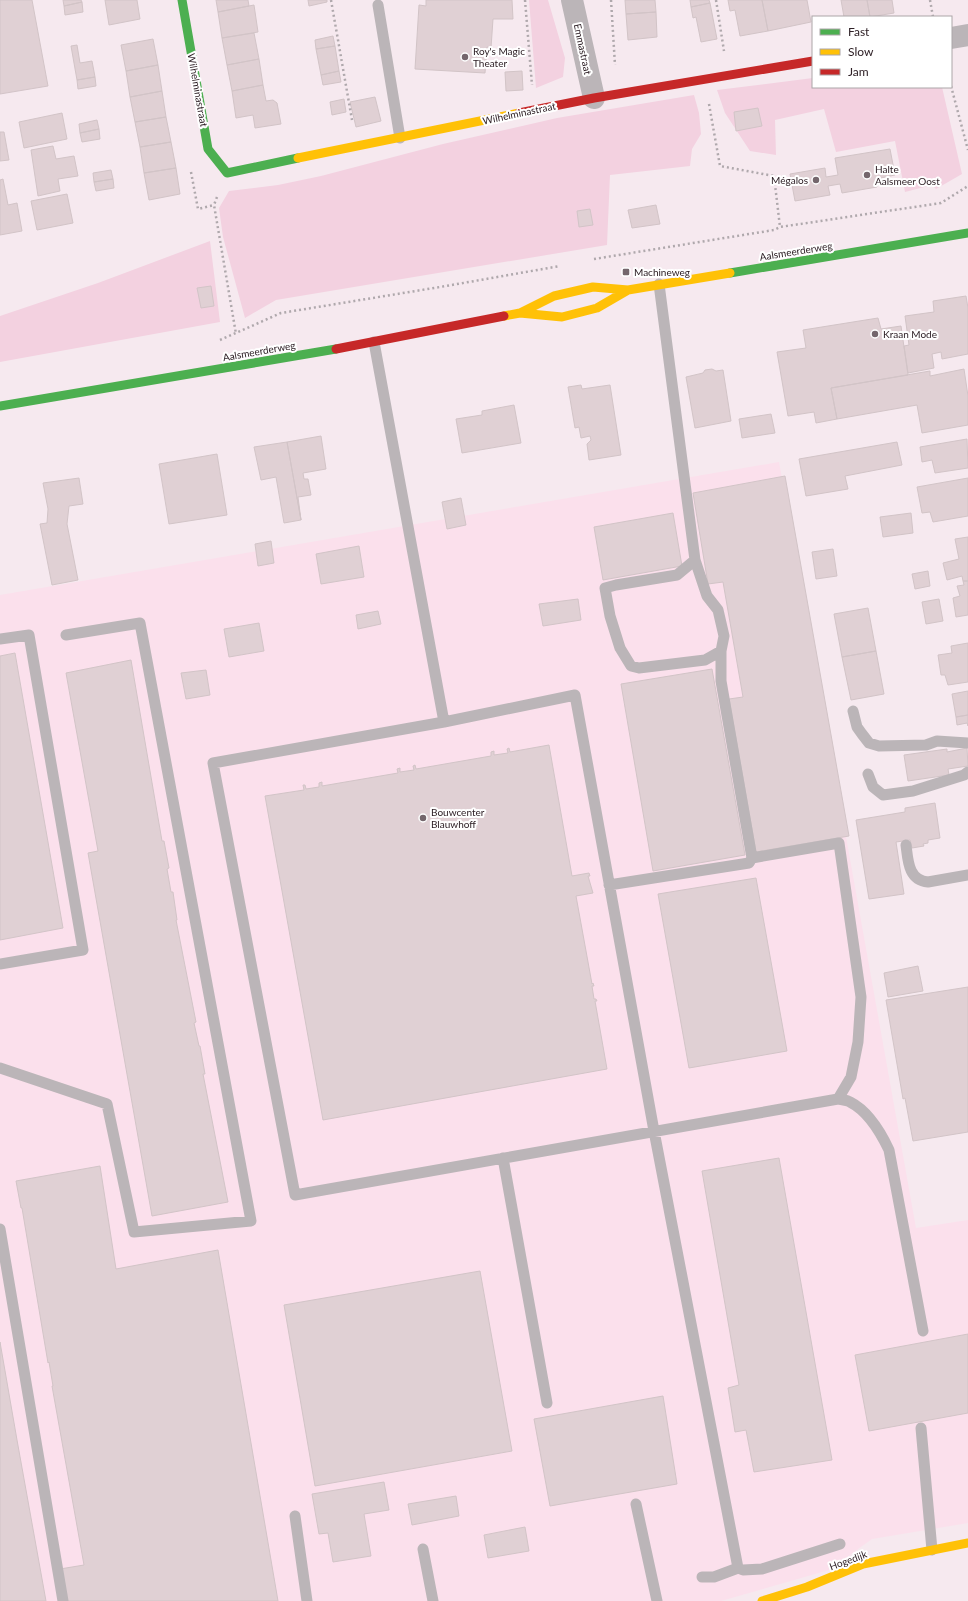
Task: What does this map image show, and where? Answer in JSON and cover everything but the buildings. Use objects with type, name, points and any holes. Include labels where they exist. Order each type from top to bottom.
[{"type":"street","name":"Wilhelminastraat","points":[[182,0],[208,149],[228,173],[594,98],[812,62]]},
{"type":"street","name":"Emmastraat","points":[[572,0],[594,98]]},
{"type":"street","points":[[952,38],[968,35]]},
{"type":"street","name":"Aalsmeerderweg","points":[[0,406],[374,342],[520,313],[554,296],[593,287],[628,290],[968,233]]},
{"type":"street","name":"Aalsmeerderweg","points":[[520,313],[562,317],[597,308],[628,290]]},
{"type":"street","name":"Hogedijk","points":[[762,1601],[808,1588],[863,1564],[968,1543]]},
{"type":"lane","points":[[378,5],[400,138]]},
{"type":"lane","points":[[609,885],[749,863],[752,858],[721,681],[721,651],[724,636],[718,610],[707,596],[695,560],[659,284]]},
{"type":"lane","points":[[374,342],[444,722]]},
{"type":"lane","points":[[695,560],[677,574],[605,588],[610,616],[620,648],[631,666],[639,668],[705,660],[721,651]]},
{"type":"lane","points":[[0,1068],[107,1104],[134,1232],[251,1221],[140,623],[66,636]]},
{"type":"lane","points":[[0,639],[29,635],[83,950],[0,964]]},
{"type":"lane","points":[[738,1568],[654,1131],[575,695],[444,722],[212,763],[295,1195],[654,1131],[838,1099],[850,1102],[866,1116],[878,1129],[889,1150],[923,1331]]},
{"type":"lane","points":[[853,711],[857,727],[862,734],[870,743],[879,746],[926,745],[937,741],[968,743]]},
{"type":"lane","points":[[868,774],[873,787],[883,795],[913,791],[964,775],[968,772]]},
{"type":"lane","points":[[752,858],[839,843],[861,997],[858,1042],[851,1077],[838,1099]]},
{"type":"lane","points":[[906,845],[909,867],[914,876],[922,881],[928,882],[968,875]]},
{"type":"lane","points":[[503,1158],[547,1403]]},
{"type":"lane","points":[[0,1229],[63,1601]]},
{"type":"lane","points":[[921,1428],[932,1550]]},
{"type":"lane","points":[[636,1504],[657,1601]]},
{"type":"lane","points":[[295,1516],[307,1601]]},
{"type":"lane","points":[[702,1577],[714,1577],[738,1568],[742,1570],[762,1569],[840,1544]]},
{"type":"lane","points":[[423,1549],[433,1601]]},
{"type":"path","points":[[331,0],[353,127]]},
{"type":"path","points":[[525,0],[534,110]]},
{"type":"path","points":[[611,0],[617,94]]},
{"type":"path","points":[[716,0],[728,76]]},
{"type":"path","points":[[930,0],[933,16]]},
{"type":"path","points":[[704,80],[720,166],[774,176],[780,227]]},
{"type":"path","points":[[952,88],[968,150]]},
{"type":"path","points":[[228,173],[214,205],[236,334]]},
{"type":"path","points":[[590,260],[774,230],[780,227],[941,203],[968,186]]},
{"type":"path","points":[[218,341],[281,313],[561,266]]},
{"type":"shaded area","points":[[529,0],[548,0],[565,58],[563,77],[536,88]]},
{"type":"shaded area","points":[[812,78],[812,88],[942,88],[962,174],[936,189],[932,185],[905,192],[895,141],[836,152],[824,109],[775,120],[776,155],[750,151],[725,113],[717,90]]},
{"type":"shaded area","points":[[694,95],[699,113],[701,134],[692,149],[690,166],[610,175],[607,245],[276,300],[245,318],[223,237],[219,208],[229,191],[278,185],[321,176],[443,144],[557,118]]},
{"type":"shaded area","points":[[210,241],[220,322],[0,362],[0,316],[98,283]]},
{"type":"shaded area","points":[[779,462],[916,1228],[968,1220],[968,1523],[872,1539],[829,1570],[721,1601],[0,1601],[0,595]]},
{"type":"traffic: fast","points":[[182,0],[208,149],[227,173],[298,158]]},
{"type":"traffic: fast","points":[[730,273],[968,233]]},
{"type":"traffic: fast","points":[[0,406],[336,349]]},
{"type":"traffic: slow","points":[[298,158],[519,113]]},
{"type":"traffic: slow","points":[[504,316],[520,313],[554,296],[593,287],[628,290],[730,273]]},
{"type":"traffic: slow","points":[[520,313],[562,317],[597,308],[628,290]]},
{"type":"traffic: slow","points":[[762,1601],[807,1587],[863,1564],[968,1543]]},
{"type":"traffic: jam","points":[[519,113],[594,98],[812,61]]},
{"type":"traffic: jam","points":[[336,349],[504,316]]},
{"type":"place","name":"Roy's Magic Theater","points":[[465,57]]},
{"type":"place","name":"Halte Aalsmeer Oost","points":[[867,175]]},
{"type":"place","name":"Mégalos","points":[[816,180]]},
{"type":"place","name":"Machineweg","points":[[626,272]]},
{"type":"place","name":"Kraan Mode","points":[[875,334]]},
{"type":"place","name":"Bouwcenter Blauwhoff","points":[[423,818]]}]
